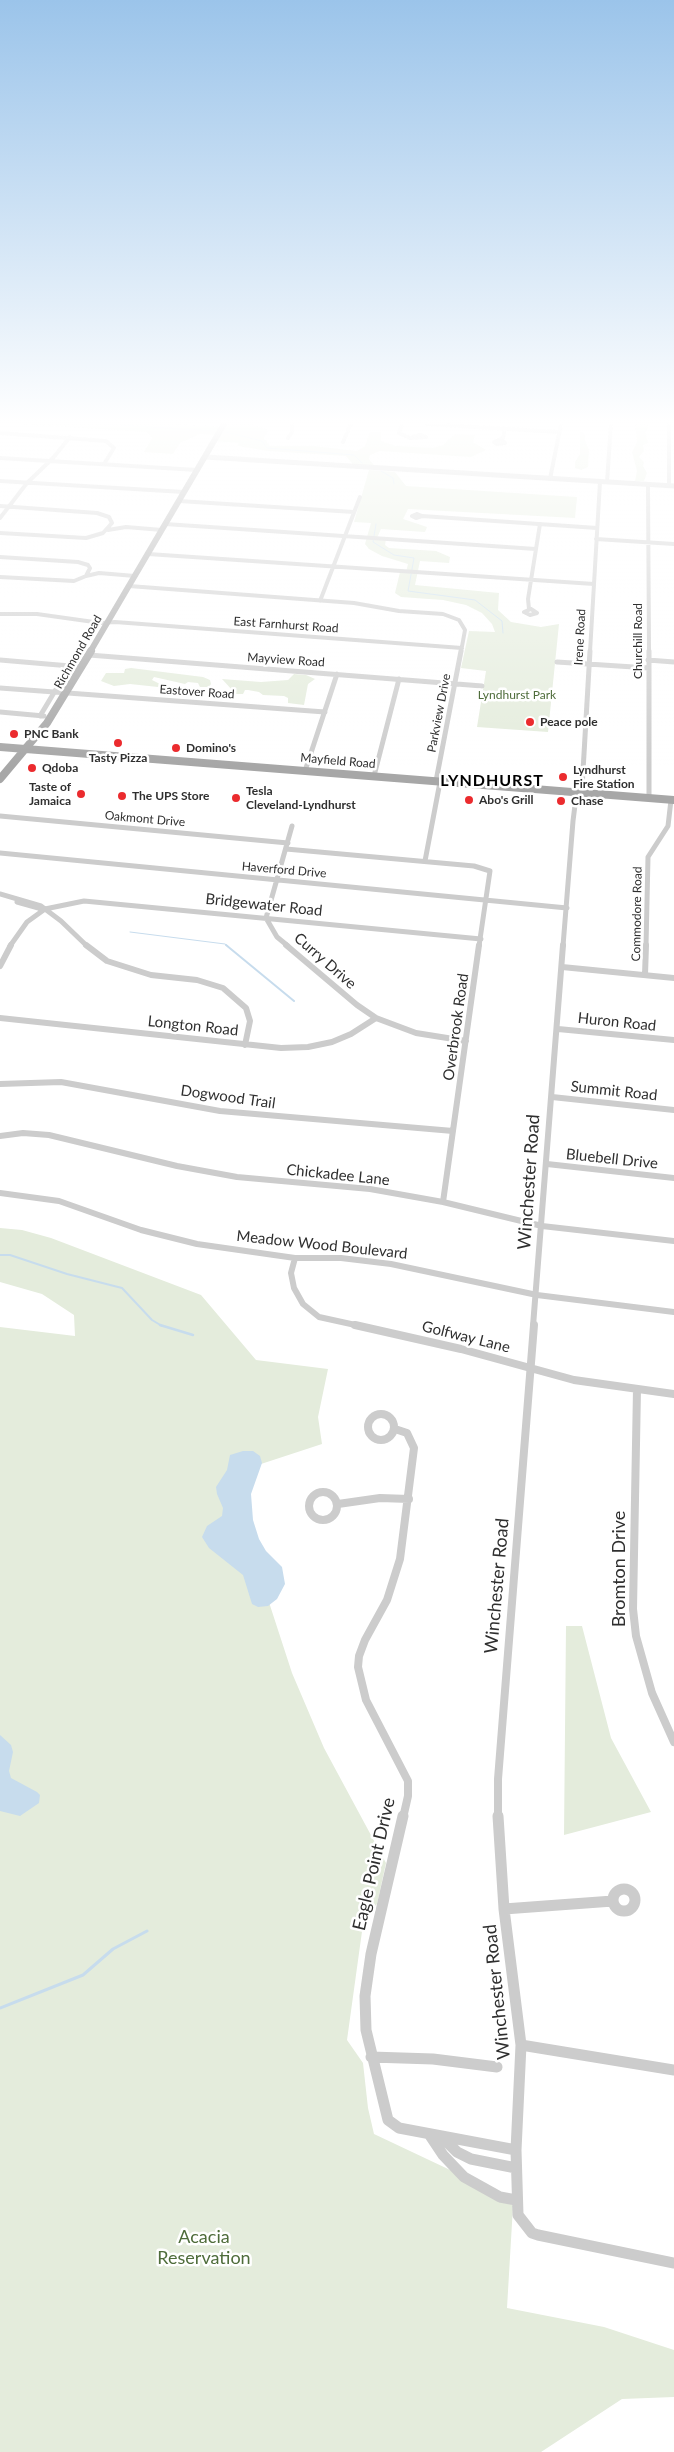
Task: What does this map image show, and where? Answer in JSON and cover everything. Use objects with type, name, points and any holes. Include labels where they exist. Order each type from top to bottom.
[{"type":"main road","name":"Richmond Road","points":[[0,780],[51,717],[157,538]]},
{"type":"main road","name":"Mayfield Road","points":[[0,747],[672,800]]},
{"type":"street","points":[[129,586],[320,601],[343,538]]},
{"type":"street","points":[[380,538],[536,549]]},
{"type":"street","points":[[530,609],[528,599],[538,538]]},
{"type":"street","name":"Irene Road","points":[[579,793],[582,788],[596,538]]},
{"type":"street","points":[[602,538],[674,544]]},
{"type":"street","name":"Churchill Road","points":[[648,538],[649,798]]},
{"type":"street","points":[[148,554],[594,584]]},
{"type":"street","points":[[0,557],[78,562],[88,564],[90,570]]},
{"type":"street","points":[[90,570],[99,573],[135,576]]},
{"type":"street","points":[[86,576],[90,570]]},
{"type":"street","points":[[0,577],[69,582],[78,581],[86,576],[99,573]]},
{"type":"street","name":"Parkview Drive","points":[[320,601],[452,616],[465,626],[425,861]]},
{"type":"street","name":"East Farnhurst Road","points":[[0,614],[37,614],[108,622],[462,648]]},
{"type":"street","name":"Mayview Road","points":[[89,655],[482,686]]},
{"type":"street","points":[[0,660],[82,667]]},
{"type":"street","points":[[648,660],[674,662]]},
{"type":"street","points":[[557,662],[648,668]]},
{"type":"street","points":[[40,716],[70,666]]},
{"type":"street","points":[[305,771],[337,674]]},
{"type":"street","points":[[374,776],[400,679]]},
{"type":"street","name":"Eastover Road","points":[[0,688],[325,712]]},
{"type":"street","points":[[0,712],[51,717]]},
{"type":"street","name":"Winchester Road","points":[[579,793],[575,805],[532,1368],[498,1779],[498,1824],[504,1909],[522,2045],[516,2150],[516,2200],[520,2219],[532,2233],[674,2263]]},
{"type":"street","name":"Commodore Road","points":[[645,976],[648,857],[669,824],[672,800]]},
{"type":"street","name":"Oakmont Drive","points":[[0,816],[474,866]]},
{"type":"street","points":[[266,918],[292,826]]},
{"type":"street","name":"Haverford Drive","points":[[0,853],[567,908]]},
{"type":"street","name":"Overbrook Road","points":[[443,1202],[490,871],[474,866]]},
{"type":"street","points":[[0,894],[31,901],[45,909],[92,950],[107,960],[152,975],[197,980],[224,988],[246,1008],[250,1021],[245,1045]]},
{"type":"street","points":[[0,898],[45,909]]},
{"type":"street","name":"Bridgewater Road","points":[[45,909],[75,902],[97,901],[481,939]]},
{"type":"street","points":[[0,966],[20,930],[45,909]]},
{"type":"street","name":"Curry Drive","points":[[266,918],[277,937],[376,1018],[416,1032],[466,1041]]},
{"type":"street","points":[[562,967],[674,978]]},
{"type":"street","name":"Longton Road","points":[[0,1018],[282,1048],[308,1047],[332,1042],[351,1034],[376,1018]]},
{"type":"street","name":"Huron Road","points":[[558,1028],[674,1040]]},
{"type":"street","name":"Dogwood Trail","points":[[0,1084],[61,1082],[220,1111],[453,1131]]},
{"type":"street","name":"Summit Road","points":[[552,1097],[674,1110]]},
{"type":"street","name":"Chickadee Lane","points":[[0,1136],[23,1133],[49,1135],[177,1166],[237,1177],[370,1189],[443,1202],[542,1226],[674,1241]]},
{"type":"street","name":"Bluebell Drive","points":[[547,1164],[674,1178]]},
{"type":"street","name":"Meadow Wood Boulevard","points":[[0,1193],[42,1197],[141,1230],[197,1244],[295,1258],[341,1258],[391,1264],[537,1295],[674,1312]]},
{"type":"street","name":"Golfway Lane","points":[[295,1258],[291,1273],[294,1288],[303,1304],[319,1317],[452,1347],[574,1380],[674,1394]]},
{"type":"street","name":"Bromton Drive","points":[[638,1389],[633,1609],[636,1636],[652,1693],[674,1742]]},
{"type":"street","name":"Eagle Point Drive","points":[[395,1429],[406,1433],[413,1444],[409,1499],[396,1578],[387,1600],[365,1640],[359,1656],[358,1667],[366,1700],[404,1770],[408,1796],[374,1942],[365,1996],[366,2030],[371,2057],[388,2120],[399,2128],[516,2150]]},
{"type":"street","points":[[338,1504],[380,1498],[409,1499]]},
{"type":"street","points":[[504,1909],[613,1900]]},
{"type":"street","points":[[522,2045],[674,2070]]},
{"type":"street","points":[[371,2057],[433,2058],[498,2067]]},
{"type":"street","points":[[435,2135],[471,2160],[516,2168]]},
{"type":"street","points":[[435,2135],[443,2155],[464,2177],[500,2197],[516,2200]]},
{"type":"green space","name":"Lyndhurst Park","points":[[367,538],[381,538],[386,539],[385,545],[389,548],[436,551],[450,557],[449,563],[420,561],[415,585],[499,593],[498,610],[511,622],[541,627],[559,624],[548,732],[477,727],[486,671],[461,668],[469,631],[495,632],[492,624],[482,613],[466,605],[443,600],[401,597],[395,593],[400,572],[406,572],[408,564],[382,556],[369,549],[365,544]]},
{"type":"green space","points":[[131,668],[203,677],[210,680],[211,684],[209,687],[200,687],[198,683],[188,682],[185,684],[154,677],[152,680],[160,684],[158,687],[130,684],[114,686],[101,681],[106,673],[124,673],[125,669]]},
{"type":"green space","points":[[294,674],[306,675],[315,679],[308,684],[304,705],[288,703],[288,698],[284,696],[263,695],[259,692],[248,690],[245,690],[243,694],[231,694],[233,691],[222,679],[261,682],[288,680]]},
{"type":"green space","name":"Acacia Reservation","points":[[0,1228],[22,1230],[51,1238],[201,1295],[256,1360],[328,1369],[318,1417],[322,1444],[261,1464],[238,1507],[292,1673],[324,1748],[386,1863],[377,1904],[364,1917],[347,2040],[363,2063],[368,2108],[374,2134],[501,2194],[513,2206],[507,2308],[604,2327],[674,2350],[674,2397],[622,2399],[541,2452],[0,2452],[0,1327],[75,1336],[74,1315],[42,1294],[0,1282]]},
{"type":"green space","points":[[566,1626],[582,1626],[611,1738],[651,1812],[564,1835]]},
{"type":"water","points":[[243,1451],[253,1451],[260,1456],[262,1463],[251,1494],[253,1520],[259,1539],[266,1551],[282,1567],[285,1584],[277,1599],[268,1606],[258,1607],[252,1604],[243,1575],[209,1548],[202,1537],[207,1526],[222,1516],[223,1508],[216,1487],[227,1470],[230,1455]]},
{"type":"water","points":[[0,1735],[11,1745],[13,1752],[9,1771],[11,1778],[40,1795],[39,1803],[20,1816],[0,1811]]},
{"type":"waterway","points":[[374,538],[373,542],[394,555],[414,558],[408,591],[475,600],[502,621],[503,633]]},
{"type":"waterway","points":[[130,932],[225,944],[228,946]]},
{"type":"waterway","points":[[226,945],[294,1001]]},
{"type":"waterway","points":[[0,1255],[10,1255],[67,1274],[122,1288],[152,1320],[161,1325]]},
{"type":"waterway","points":[[161,1325],[193,1335]]},
{"type":"waterway","points":[[0,2008],[83,1975],[113,1949],[147,1931]]},
{"type":"place","name":"Peace pole","points":[[530,722]]},
{"type":"place","name":"PNC Bank","points":[[14,734]]},
{"type":"place","name":"Tasty Pizza","points":[[118,743]]},
{"type":"place","name":"Domino's","points":[[176,748]]},
{"type":"place","name":"Qdoba","points":[[32,768]]},
{"type":"place","name":"Lyndhurst Fire Station","points":[[563,777]]},
{"type":"place","name":"Taste of Jamaica","points":[[81,794]]},
{"type":"place","name":"The UPS Store","points":[[122,796]]},
{"type":"place","name":"Tesla Cleveland-Lyndhurst","points":[[236,798]]},
{"type":"place","name":"Abo's Grill","points":[[469,800]]},
{"type":"place","name":"Chase","points":[[561,801]]},
{"type":"district","name":"LYNDHURST","points":[[492,781]]}]
